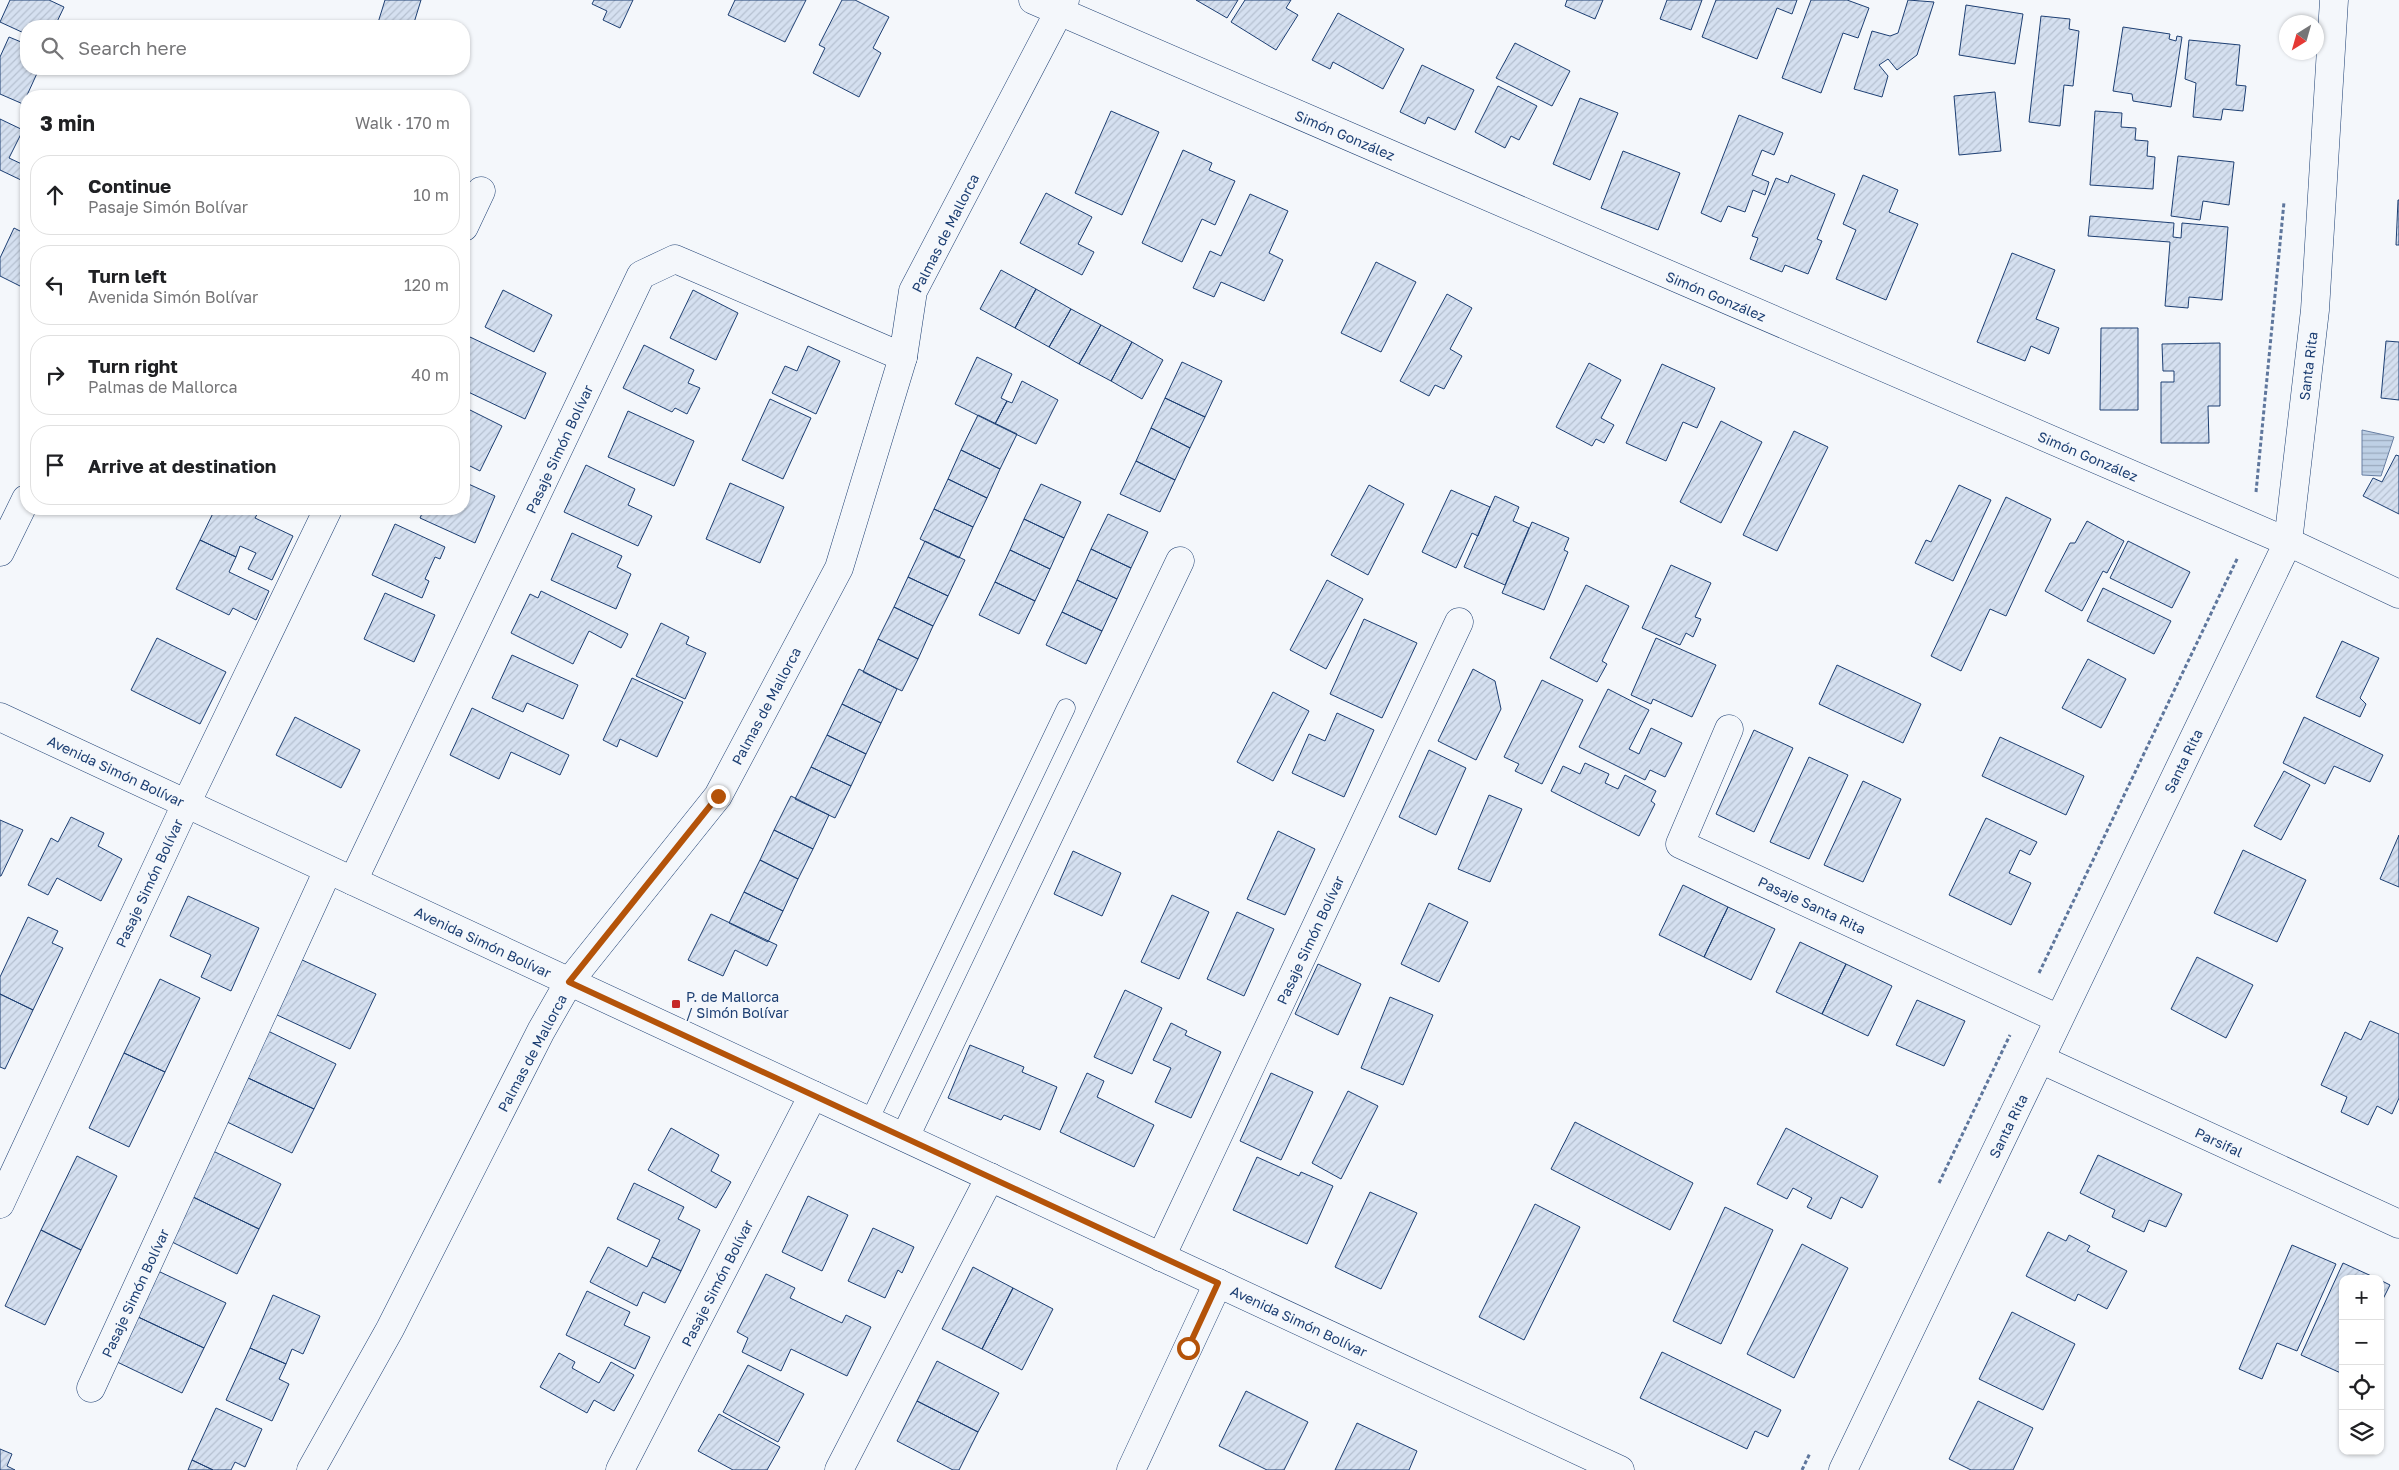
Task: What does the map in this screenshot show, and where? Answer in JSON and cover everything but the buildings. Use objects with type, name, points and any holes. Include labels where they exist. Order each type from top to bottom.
[{"type":"street","name":"Simón González","points":[[1032,0],[1062,6],[2288,542],[2399,594]]},
{"type":"street","name":"Santa Rita","points":[[1843,1470],[2288,542],[2315,310],[2334,0]]},
{"type":"street","name":"Palmas de Mallorca","points":[[311,1470],[390,1329],[541,1031],[569,982],[718,796],[839,568],[903,357],[913,291],[1062,6]]},
{"type":"street","points":[[470,214],[481,191]]},
{"type":"street","name":"Pasaje Simón Bolívar","points":[[353,881],[641,275],[675,259],[903,357]]},
{"type":"street","points":[[0,552],[20,511]]},
{"type":"street","name":"Pasaje Simón Bolívar","points":[[0,1204],[186,804],[325,515]]},
{"type":"street","points":[[905,1138],[1180,561]]},
{"type":"street","name":"Pasaje Simón Bolívar","points":[[1161,1257],[1459,622]]},
{"type":"street","name":"Avenida Simón Bolívar","points":[[0,717],[1620,1470]]},
{"type":"street","name":"Pasaje Santa Rita","points":[[1729,729],[1680,844],[2059,1019]]},
{"type":"street","name":"Pasaje Simón Bolívar","points":[[91,1388],[328,870]]},
{"type":"street","name":"Parsifal","points":[[2040,1059],[2399,1224]]},
{"type":"street","name":"Pasaje Simón Bolívar","points":[[620,1470],[813,1095]]},
{"type":"street","points":[[839,1470],[990,1177]]},
{"type":"street","points":[[1131,1470],[1218,1283]]},
{"type":"lane","points":[[868,1121],[1066,708]]},
{"type":"path","points":[[1935,1192],[2252,527],[2284,201]]},
{"type":"path","points":[[1802,1470],[1810,1452]]},
{"type":"water","points":[[2362,430],[2394,437],[2381,476],[2362,475]]},
{"type":"place","name":"P. de Mallorca / Simón Bolívar","points":[[676,1004]]},
{"type":"route","points":[[718,796],[569,982],[1218,1283],[1188,1348]]}]
